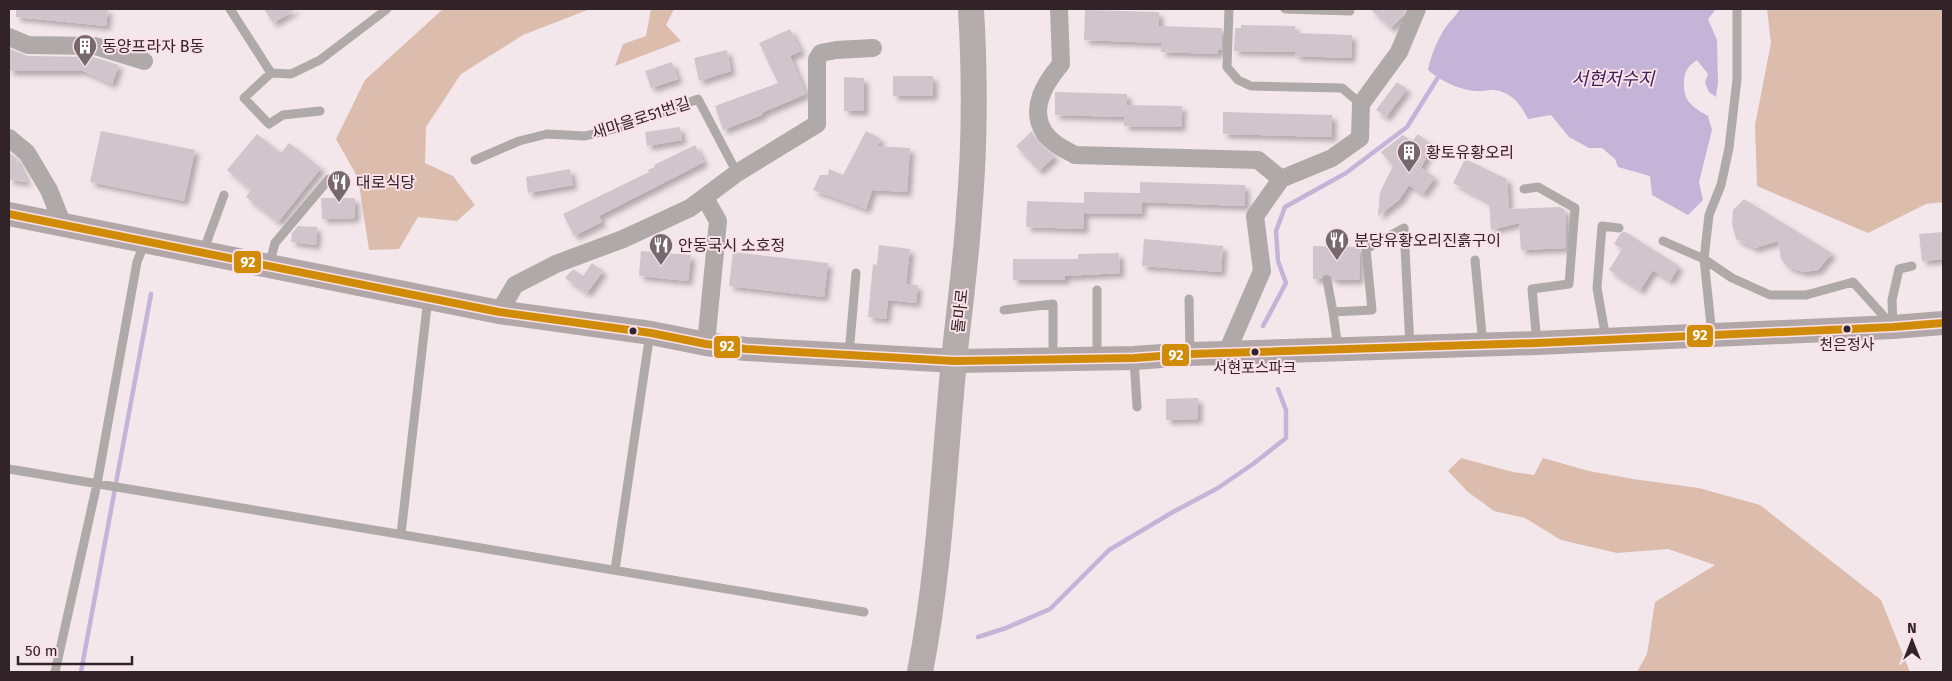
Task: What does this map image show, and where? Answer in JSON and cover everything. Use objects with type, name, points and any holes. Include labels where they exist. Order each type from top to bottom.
[{"type":"main road","name":"돌마로","points":[[920,672],[935,579],[941,525],[970,194],[974,62],[970,9]]},
{"type":"street","points":[[1059,9],[1061,64],[1048,79],[1037,108],[1044,131],[1056,144],[1075,155],[1258,160],[1280,179]]},
{"type":"street","points":[[1226,354],[1262,271],[1255,216],[1280,179],[1332,158],[1360,138],[1361,104],[1399,52],[1417,9]]},
{"type":"street","points":[[9,37],[28,45],[95,46],[144,62]]},
{"type":"street","points":[[499,312],[515,285],[556,264],[623,239],[690,208],[706,198],[737,173],[817,124],[817,59],[821,53],[836,50],[873,48]]},
{"type":"street","points":[[9,138],[27,153],[49,190],[63,224]]},
{"type":"street","points":[[706,198],[718,221],[706,344]]},
{"type":"street","points":[[9,214],[499,312],[650,333],[706,344],[746,349],[849,356],[954,361],[1134,358],[1190,354],[1537,343],[1893,327],[1943,323]]},
{"type":"lane","points":[[230,9],[271,73]]},
{"type":"lane","points":[[320,111],[283,115],[269,124],[244,98],[271,73],[292,74],[320,60],[386,9]]},
{"type":"lane","points":[[1229,9],[1227,67],[1238,80],[1251,86],[1342,88],[1361,104]]},
{"type":"lane","points":[[1285,9],[1350,11]]},
{"type":"lane","points":[[1712,335],[1704,259],[1709,215],[1721,185],[1729,148],[1736,79],[1737,9]]},
{"type":"lane","name":"새마을로51번길","points":[[475,160],[528,139],[547,134],[585,136],[626,126],[698,99],[737,173]]},
{"type":"lane","points":[[269,266],[275,243],[329,179]]},
{"type":"lane","points":[[1524,188],[1538,186],[1575,208],[1569,284],[1532,289],[1537,343]]},
{"type":"lane","points":[[203,253],[224,195]]},
{"type":"lane","points":[[1606,340],[1597,288],[1602,226],[1619,228]]},
{"type":"lane","points":[[1333,312],[1372,310],[1366,249],[1404,228],[1410,347]]},
{"type":"lane","points":[[55,672],[97,484],[138,262],[145,241]]},
{"type":"lane","points":[[1663,242],[1704,259],[1732,278],[1770,295],[1806,295],[1852,282],[1893,327]]},
{"type":"lane","points":[[1476,260],[1483,345]]},
{"type":"lane","points":[[1893,327],[1892,300],[1899,269],[1912,266]]},
{"type":"lane","points":[[849,356],[856,273]]},
{"type":"lane","points":[[1327,280],[1338,349]]},
{"type":"lane","points":[[1097,290],[1097,359]]},
{"type":"lane","points":[[401,534],[428,298]]},
{"type":"lane","points":[[1189,300],[1190,354]]},
{"type":"lane","points":[[1004,310],[1053,304],[1053,360]]},
{"type":"lane","points":[[615,570],[650,333]]},
{"type":"lane","points":[[1134,358],[1137,407]]},
{"type":"lane","points":[[9,469],[864,612]]},
{"type":"shaded area","points":[[443,9],[590,9],[523,35],[461,74],[426,127],[425,163],[453,176],[475,205],[457,221],[418,217],[399,249],[369,250],[358,178],[336,139],[365,80]]},
{"type":"shaded area","points":[[651,9],[674,9],[666,25],[681,41],[615,66],[623,44],[646,36]]},
{"type":"shaded area","points":[[1767,9],[1943,9],[1943,202],[1926,204],[1868,233],[1757,186],[1755,125],[1771,43]]},
{"type":"shaded area","points":[[1461,458],[1513,472],[1534,475],[1543,458],[1589,471],[1699,488],[1760,505],[1881,600],[1910,672],[1637,672],[1647,654],[1655,602],[1715,565],[1668,549],[1617,553],[1561,540],[1525,518],[1494,511],[1468,492],[1448,471]]},
{"type":"water","name":"서현저수지","points":[[1460,9],[1716,9],[1708,19],[1717,40],[1718,83],[1716,97],[1709,92],[1705,83],[1708,74],[1697,60],[1687,69],[1684,79],[1684,90],[1687,99],[1694,107],[1708,116],[1712,130],[1699,182],[1703,200],[1688,215],[1652,195],[1650,176],[1618,167],[1615,159],[1602,148],[1589,148],[1569,137],[1551,115],[1528,119],[1519,104],[1506,93],[1492,90],[1472,91],[1452,85],[1433,74],[1428,70],[1439,38]]},
{"type":"building","points":[[16,9],[108,9],[106,26],[16,17]]},
{"type":"building","points":[[264,9],[296,9],[273,23]]},
{"type":"building","points":[[1370,9],[1406,9],[1403,16],[1391,28]]},
{"type":"building","points":[[1085,10],[1159,12],[1159,26],[1222,28],[1221,50],[1218,50],[1218,54],[1161,52],[1161,43],[1084,40]]},
{"type":"building","points":[[1241,25],[1295,26],[1295,33],[1352,35],[1351,58],[1295,56],[1296,52],[1234,51],[1235,28],[1241,28]]},
{"type":"building","points":[[790,29],[801,51],[790,56],[806,94],[761,113],[762,115],[723,130],[715,106],[778,83],[759,43]]},
{"type":"building","points":[[9,48],[27,56],[93,57],[119,65],[112,84],[83,71],[9,71]]},
{"type":"building","points":[[727,50],[731,71],[699,81],[694,58]]},
{"type":"building","points":[[672,62],[678,79],[651,88],[645,71]]},
{"type":"building","points":[[893,76],[933,76],[933,96],[893,96]]},
{"type":"building","points":[[844,77],[864,78],[864,111],[844,111]]},
{"type":"building","points":[[1397,82],[1407,89],[1386,117],[1376,110]]},
{"type":"building","points":[[1055,92],[1127,94],[1127,105],[1182,106],[1181,127],[1124,126],[1124,117],[1055,115]]},
{"type":"building","points":[[1223,112],[1332,115],[1332,137],[1223,134]]},
{"type":"building","points":[[680,127],[682,140],[647,146],[645,132]]},
{"type":"building","points":[[101,131],[195,150],[184,201],[90,182]]},
{"type":"building","points":[[866,131],[881,139],[877,146],[910,148],[907,192],[872,190],[866,209],[813,190],[820,175],[828,175],[829,169],[843,175]]},
{"type":"building","points":[[1032,131],[1039,143],[1055,156],[1039,171],[1016,146]]},
{"type":"building","points":[[257,134],[281,153],[289,143],[321,168],[278,222],[246,197],[251,190],[227,170]]},
{"type":"building","name":"황토유황오리","points":[[1418,134],[1432,145],[1421,168],[1435,177],[1423,194],[1409,185],[1399,200],[1378,216],[1380,192],[1393,166],[1381,152],[1403,135],[1412,141]]},
{"type":"building","points":[[695,145],[704,162],[599,216],[602,222],[574,236],[563,214],[649,172],[648,170],[655,167],[654,165]]},
{"type":"building","points":[[9,152],[16,158],[27,182],[9,180]]},
{"type":"building","points":[[1465,159],[1507,179],[1509,209],[1560,207],[1565,210],[1566,248],[1521,250],[1519,223],[1491,230],[1489,202],[1453,183]]},
{"type":"building","points":[[570,169],[573,185],[528,193],[526,177]]},
{"type":"building","points":[[1140,182],[1245,185],[1245,206],[1142,202],[1141,214],[1084,213],[1084,229],[1026,227],[1027,201],[1084,203],[1084,192],[1140,193]]},
{"type":"building","points":[[321,198],[355,198],[355,218],[322,219]]},
{"type":"building","points":[[1744,199],[1832,253],[1818,270],[1803,272],[1788,267],[1781,259],[1778,241],[1755,248],[1736,239],[1732,224],[1733,210]]},
{"type":"building","points":[[298,226],[317,227],[316,245],[291,242],[292,233]]},
{"type":"building","points":[[1624,231],[1679,266],[1670,281],[1653,270],[1640,290],[1609,270],[1622,249],[1614,244]]},
{"type":"building","points":[[1943,232],[1943,259],[1922,261],[1919,234]]},
{"type":"building","points":[[1144,239],[1223,246],[1221,272],[1142,266]]},
{"type":"building","points":[[879,245],[910,249],[906,284],[918,285],[916,303],[888,300],[886,319],[868,317],[873,264],[877,265]]},
{"type":"building","points":[[1313,246],[1360,247],[1359,280],[1333,280],[1331,276],[1326,274],[1321,279],[1313,279]]},
{"type":"building","points":[[641,251],[691,255],[688,281],[639,276]]},
{"type":"building","points":[[733,252],[828,263],[824,297],[729,286]]},
{"type":"building","points":[[1119,253],[1120,273],[1065,276],[1065,280],[1013,280],[1013,259],[1078,259],[1078,254]]},
{"type":"building","points":[[592,263],[603,271],[587,293],[565,278],[573,269],[583,276]]},
{"type":"building","points":[[1198,398],[1198,419],[1166,420],[1166,399]]},
{"type":"waterway","points":[[1263,326],[1286,283],[1278,261],[1276,231],[1285,207],[1346,173],[1407,127],[1437,79]]},
{"type":"waterway","points":[[81,672],[151,294]]},
{"type":"waterway","points":[[978,637],[1006,628],[1050,609],[1109,550],[1218,488],[1286,438],[1286,410],[1278,389]]},
{"type":"transit line","name":"92","points":[[9,214],[499,312],[651,333],[706,344],[746,349],[954,361],[1134,358],[1190,354],[1537,343],[1893,327],[1943,323]]},
{"type":"place","name":"동양프라자 B동","points":[[85,67]]},
{"type":"place","name":"황토유황오리","points":[[1409,173]]},
{"type":"place","name":"대로식당","points":[[339,203]]},
{"type":"place","name":"분당유황오리진흙구이","points":[[1337,261]]},
{"type":"place","name":"안동국시 소호정","points":[[661,266]]},
{"type":"place","name":"천은정사","points":[[1847,329]]},
{"type":"place","name":"서현포스파크","points":[[1255,352]]}]
